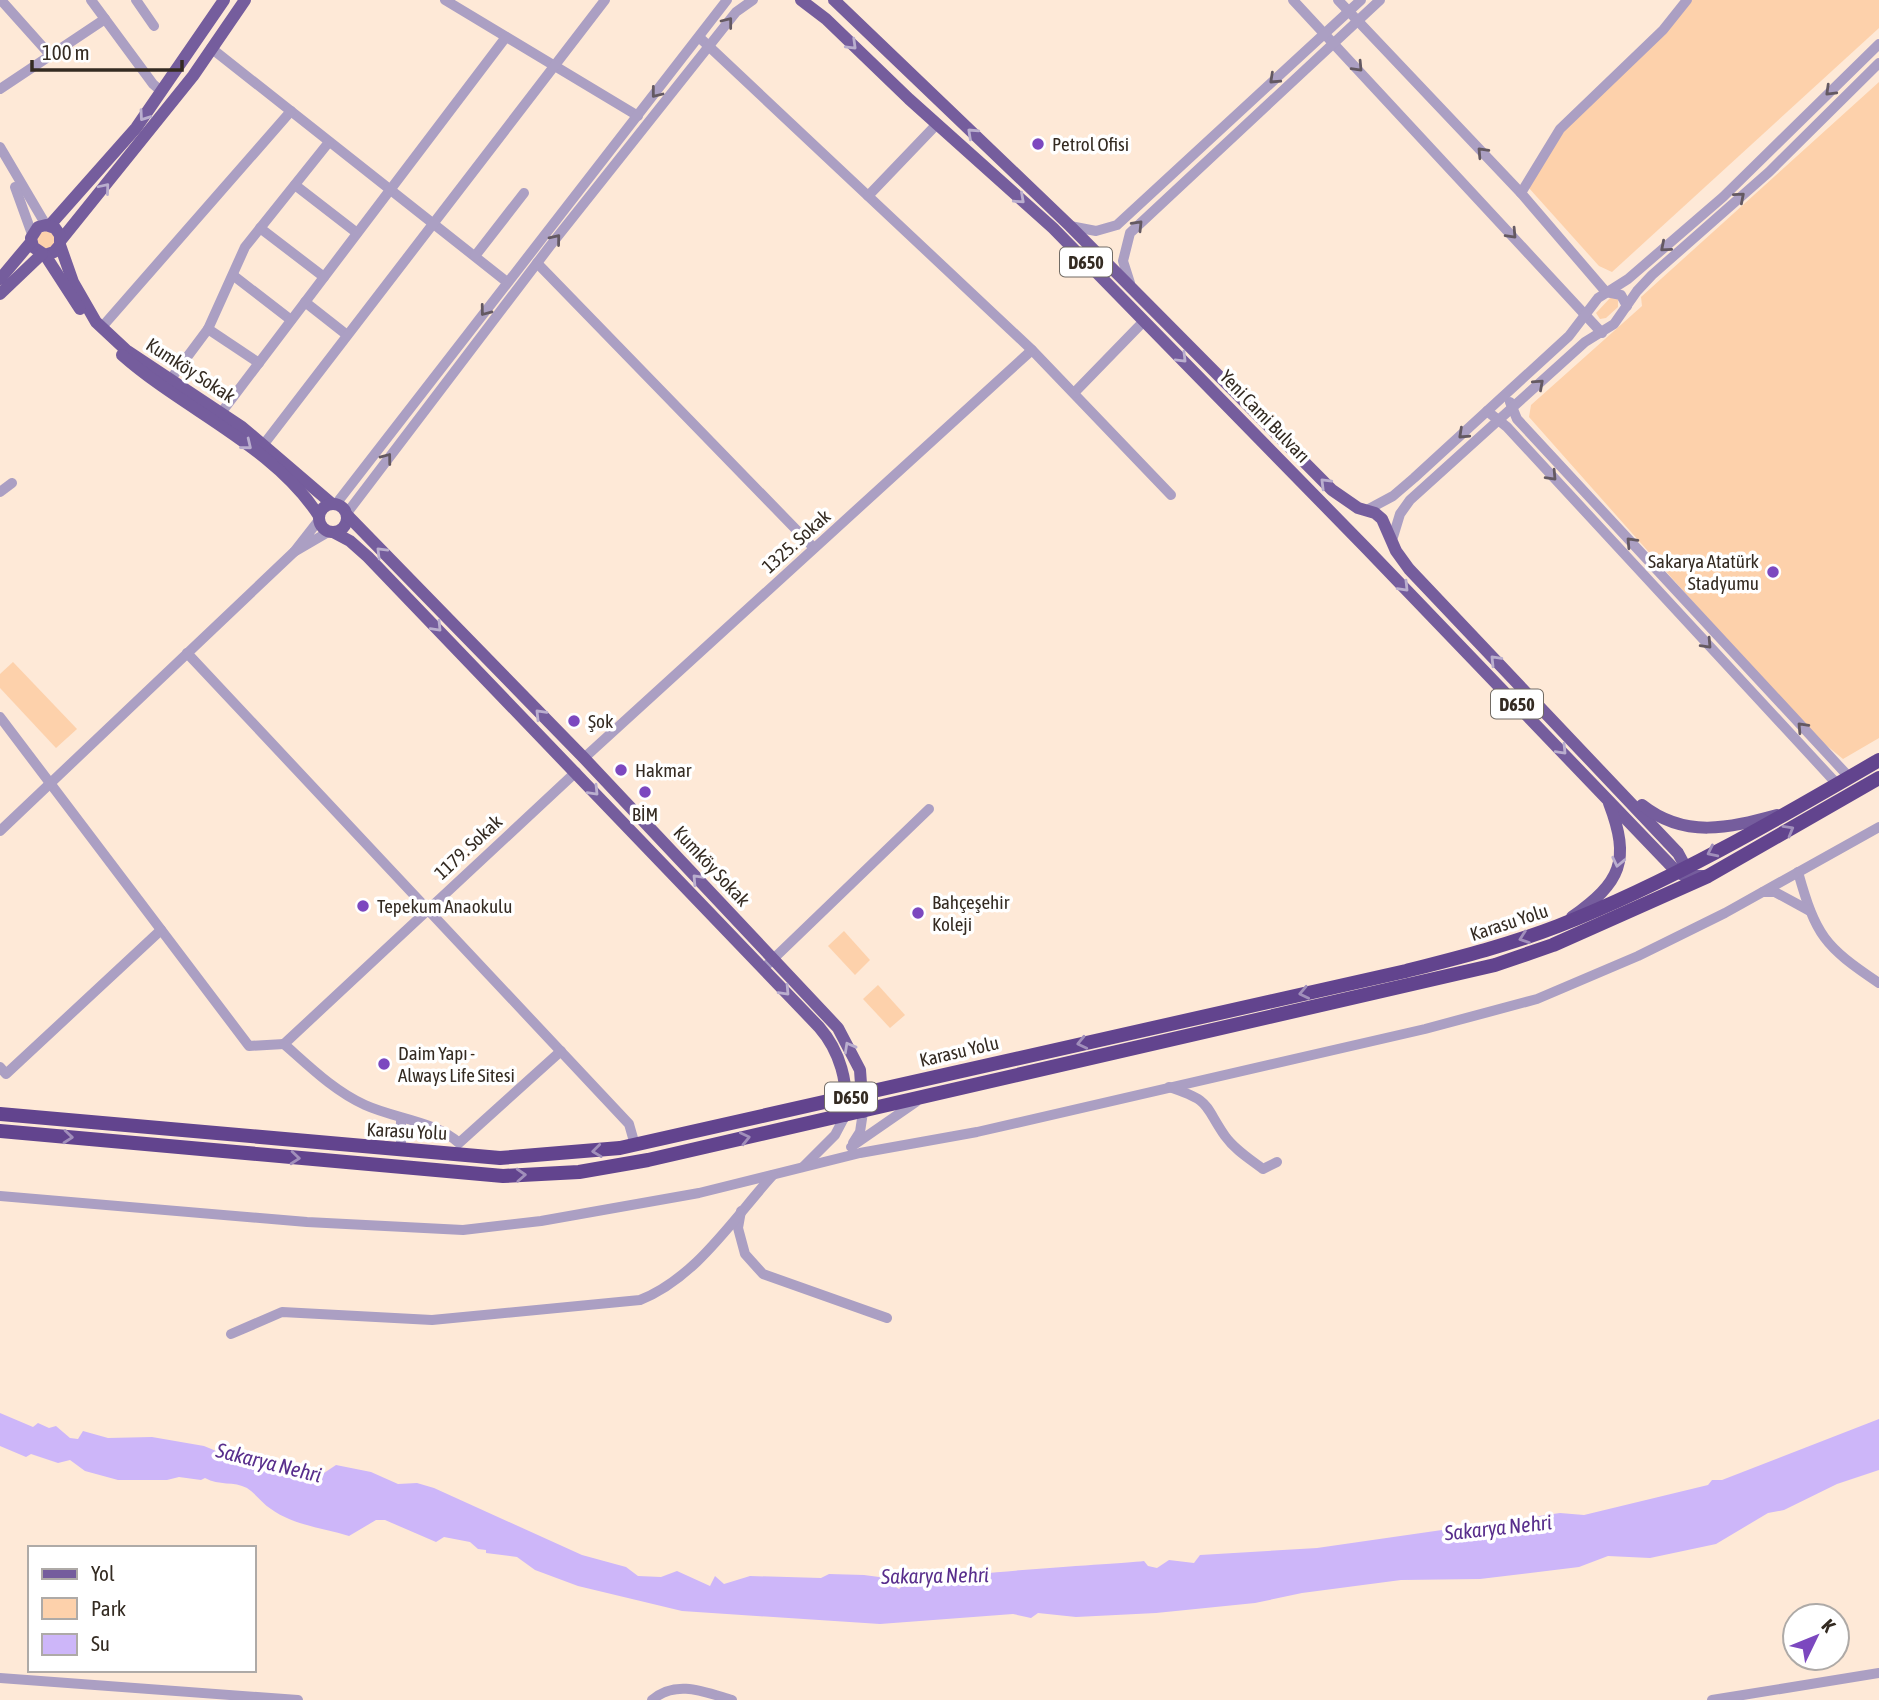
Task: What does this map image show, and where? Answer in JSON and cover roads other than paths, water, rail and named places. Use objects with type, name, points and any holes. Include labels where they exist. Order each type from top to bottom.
[{"type":"highway","name":"Karasu Yolu","points":[[0,1114],[401,1151],[463,1149],[500,1158],[577,1154],[635,1144],[1406,971],[1479,952],[1558,926],[1682,871],[1879,760]]},
{"type":"highway","name":"D650","points":[[1677,890],[1708,876],[1879,778]]},
{"type":"highway","points":[[0,1131],[503,1176],[579,1172],[648,1160],[863,1112],[1495,965],[1553,945],[1677,890]]},
{"type":"main road","points":[[0,279],[38,227],[48,225],[127,138],[224,0]]},
{"type":"main road","points":[[0,294],[43,254],[54,253],[108,185],[245,0]]},
{"type":"main road","name":"Yeni Cami Bulvarı","points":[[801,0],[826,19],[1053,228],[1682,871]]},
{"type":"main road","name":"Yeni Cami Bulvarı","points":[[834,0],[1070,226],[1332,490],[1382,519],[1393,537],[1396,551],[1409,569],[1678,853],[1682,871]]},
{"type":"main road","points":[[48,225],[58,231],[61,242]]},
{"type":"main road","points":[[32,238],[43,254]]},
{"type":"main road","name":"Kumköy Sokak","points":[[61,242],[74,282],[102,327],[126,350],[264,444],[334,503]]},
{"type":"main road","name":"Kumköy Sokak","points":[[43,254],[86,318],[121,354],[172,394],[249,447],[306,497],[319,518]]},
{"type":"main road","points":[[334,503],[347,515],[342,529],[332,532],[319,518],[323,508],[334,503]]},
{"type":"main road","points":[[1357,538],[1352,530],[1354,517],[1367,510]]},
{"type":"main road","name":"Kumköy Sokak","points":[[347,515],[774,958],[851,1047],[860,1070],[864,1093],[863,1112]]},
{"type":"main road","name":"Kumköy Sokak","points":[[332,532],[350,541],[368,556],[831,1041],[847,1098],[845,1115]]},
{"type":"main road","points":[[1366,548],[1382,546],[1393,537]]},
{"type":"main road","points":[[1610,780],[1656,816],[1679,825],[1706,830],[1728,828],[1791,811]]},
{"type":"main road","points":[[1558,926],[1602,895],[1613,879],[1620,845],[1619,830],[1606,796]]},
{"type":"main road","points":[[1677,890],[1682,871]]},
{"type":"main road","name":"D650","points":[[1682,871],[1708,876]]},
{"type":"street","points":[[1,0],[51,56]]},
{"type":"street","points":[[91,0],[153,84],[162,91]]},
{"type":"street","points":[[136,0],[154,26]]},
{"type":"street","points":[[445,0],[638,116]]},
{"type":"street","points":[[264,444],[605,0]]},
{"type":"street","points":[[334,503],[386,442],[727,0]]},
{"type":"street","points":[[347,515],[537,263],[736,12],[752,0]]},
{"type":"street","points":[[1293,0],[1602,332]]},
{"type":"street","points":[[1338,0],[1521,193],[1606,292],[1621,295],[1627,306]]},
{"type":"street","points":[[1070,226],[1096,231],[1117,225],[1360,0]]},
{"type":"street","points":[[1131,287],[1123,261],[1130,233],[1380,0]]},
{"type":"street","points":[[1521,193],[1560,129],[1663,30],[1687,0]]},
{"type":"street","points":[[0,89],[105,19]]},
{"type":"street","points":[[221,413],[506,37]]},
{"type":"street","points":[[700,38],[1032,350],[1171,495]]},
{"type":"street","points":[[1367,510],[1393,496],[1569,336],[1585,312],[1606,292],[1628,279],[1723,197],[1879,44]]},
{"type":"street","points":[[211,48],[507,282]]},
{"type":"street","points":[[1393,537],[1400,514],[1410,500],[1585,342],[1614,324],[1652,275],[1769,172],[1879,63]]},
{"type":"street","points":[[102,327],[291,111]]},
{"type":"street","points":[[868,196],[937,124]]},
{"type":"street","points":[[170,380],[208,329],[245,247],[329,142]]},
{"type":"street","points":[[0,147],[32,238]]},
{"type":"street","points":[[7,163],[48,225]]},
{"type":"street","points":[[295,185],[357,233]]},
{"type":"street","points":[[475,256],[524,192]]},
{"type":"street","points":[[260,228],[324,277]]},
{"type":"street","points":[[537,263],[814,548]]},
{"type":"street","points":[[234,276],[291,320]]},
{"type":"street","points":[[304,302],[347,335]]},
{"type":"street","points":[[1074,393],[1144,321]]},
{"type":"street","points":[[208,329],[259,363]]},
{"type":"street","name":"1325. Sokak","points":[[584,758],[1032,350]]},
{"type":"street","points":[[1504,396],[1514,406],[1517,419],[1843,781]]},
{"type":"street","points":[[1487,411],[1507,427],[1843,781]]},
{"type":"street","points":[[0,492],[12,483]]},
{"type":"street","points":[[0,831],[293,552],[319,518]]},
{"type":"street","points":[[293,552],[332,532]]},
{"type":"street","points":[[187,653],[629,1124],[635,1144]]},
{"type":"street","points":[[0,717],[248,1046],[284,1044],[325,1080],[363,1104],[401,1119],[445,1130],[463,1149],[472,1132],[561,1051]]},
{"type":"street","name":"1179. Sokak","points":[[284,1044],[353,976],[576,772]]},
{"type":"street","points":[[764,968],[929,809]]},
{"type":"street","points":[[0,1196],[307,1223],[463,1230],[541,1221],[699,1194],[803,1167],[977,1132],[1425,1029],[1537,999],[1638,956],[1763,892],[1879,827]]},
{"type":"street","points":[[1798,872],[1810,911],[1823,940],[1879,983]]},
{"type":"street","points":[[1763,892],[1775,892],[1810,911]]},
{"type":"street","points":[[0,1067],[6,1074],[161,930]]},
{"type":"street","points":[[1169,1087],[1195,1095],[1213,1111],[1224,1135],[1236,1149],[1263,1169],[1276,1162]]},
{"type":"street","points":[[835,1160],[923,1098]]},
{"type":"street","points":[[851,1147],[860,1132],[863,1112]]},
{"type":"street","points":[[803,1167],[835,1135],[845,1115]]},
{"type":"street","points":[[401,1119],[401,1151]]},
{"type":"street","points":[[231,1334],[282,1312],[432,1320],[640,1300],[663,1291],[686,1274],[774,1175]]},
{"type":"street","points":[[741,1210],[738,1228],[745,1254],[762,1274],[887,1318]]},
{"type":"street","points":[[1712,1700],[1879,1673]]},
{"type":"street","points":[[0,1678],[298,1700]]},
{"type":"street","points":[[652,1700],[677,1688],[691,1688],[732,1700]]},
{"type":"water","name":"Sakarya Nehri","points":[[0,1413],[33,1427],[38,1423],[49,1428],[56,1426],[70,1438],[78,1439],[83,1431],[108,1438],[152,1437],[204,1446],[253,1466],[270,1459],[324,1473],[336,1465],[371,1472],[398,1484],[417,1483],[434,1488],[582,1555],[626,1567],[638,1576],[661,1577],[677,1571],[710,1586],[715,1576],[724,1584],[750,1576],[821,1578],[829,1574],[879,1577],[899,1589],[937,1579],[1013,1571],[1144,1561],[1148,1566],[1157,1568],[1169,1560],[1194,1563],[1200,1555],[1317,1548],[1560,1513],[1584,1515],[1708,1485],[1712,1480],[1722,1480],[1879,1419],[1879,1470],[1837,1484],[1784,1510],[1768,1513],[1716,1544],[1650,1558],[1608,1556],[1579,1567],[1480,1579],[1401,1580],[1302,1593],[1255,1603],[1156,1613],[1076,1617],[1038,1613],[1031,1618],[1013,1614],[880,1624],[682,1611],[578,1586],[535,1570],[517,1557],[486,1553],[486,1550],[478,1549],[470,1542],[444,1537],[436,1542],[385,1520],[376,1520],[349,1536],[289,1519],[268,1507],[247,1488],[237,1485],[205,1478],[118,1480],[85,1471],[70,1460],[58,1463],[31,1454],[26,1457],[0,1446]]},
{"type":"place","name":"Petrol Ofisi","points":[[1038,144]]},
{"type":"place","name":"Sakarya Atatürk Stadyumu","points":[[1773,572]]},
{"type":"place","name":"Şok","points":[[574,721]]},
{"type":"place","name":"Hakmar","points":[[621,770]]},
{"type":"place","name":"BİM","points":[[645,792]]},
{"type":"place","name":"Tepekum Anaokulu","points":[[363,906]]},
{"type":"place","name":"Bahçeşehir Koleji","points":[[918,913]]},
{"type":"place","name":"Daim Yapı - Always Life Sitesi","points":[[384,1064]]}]
